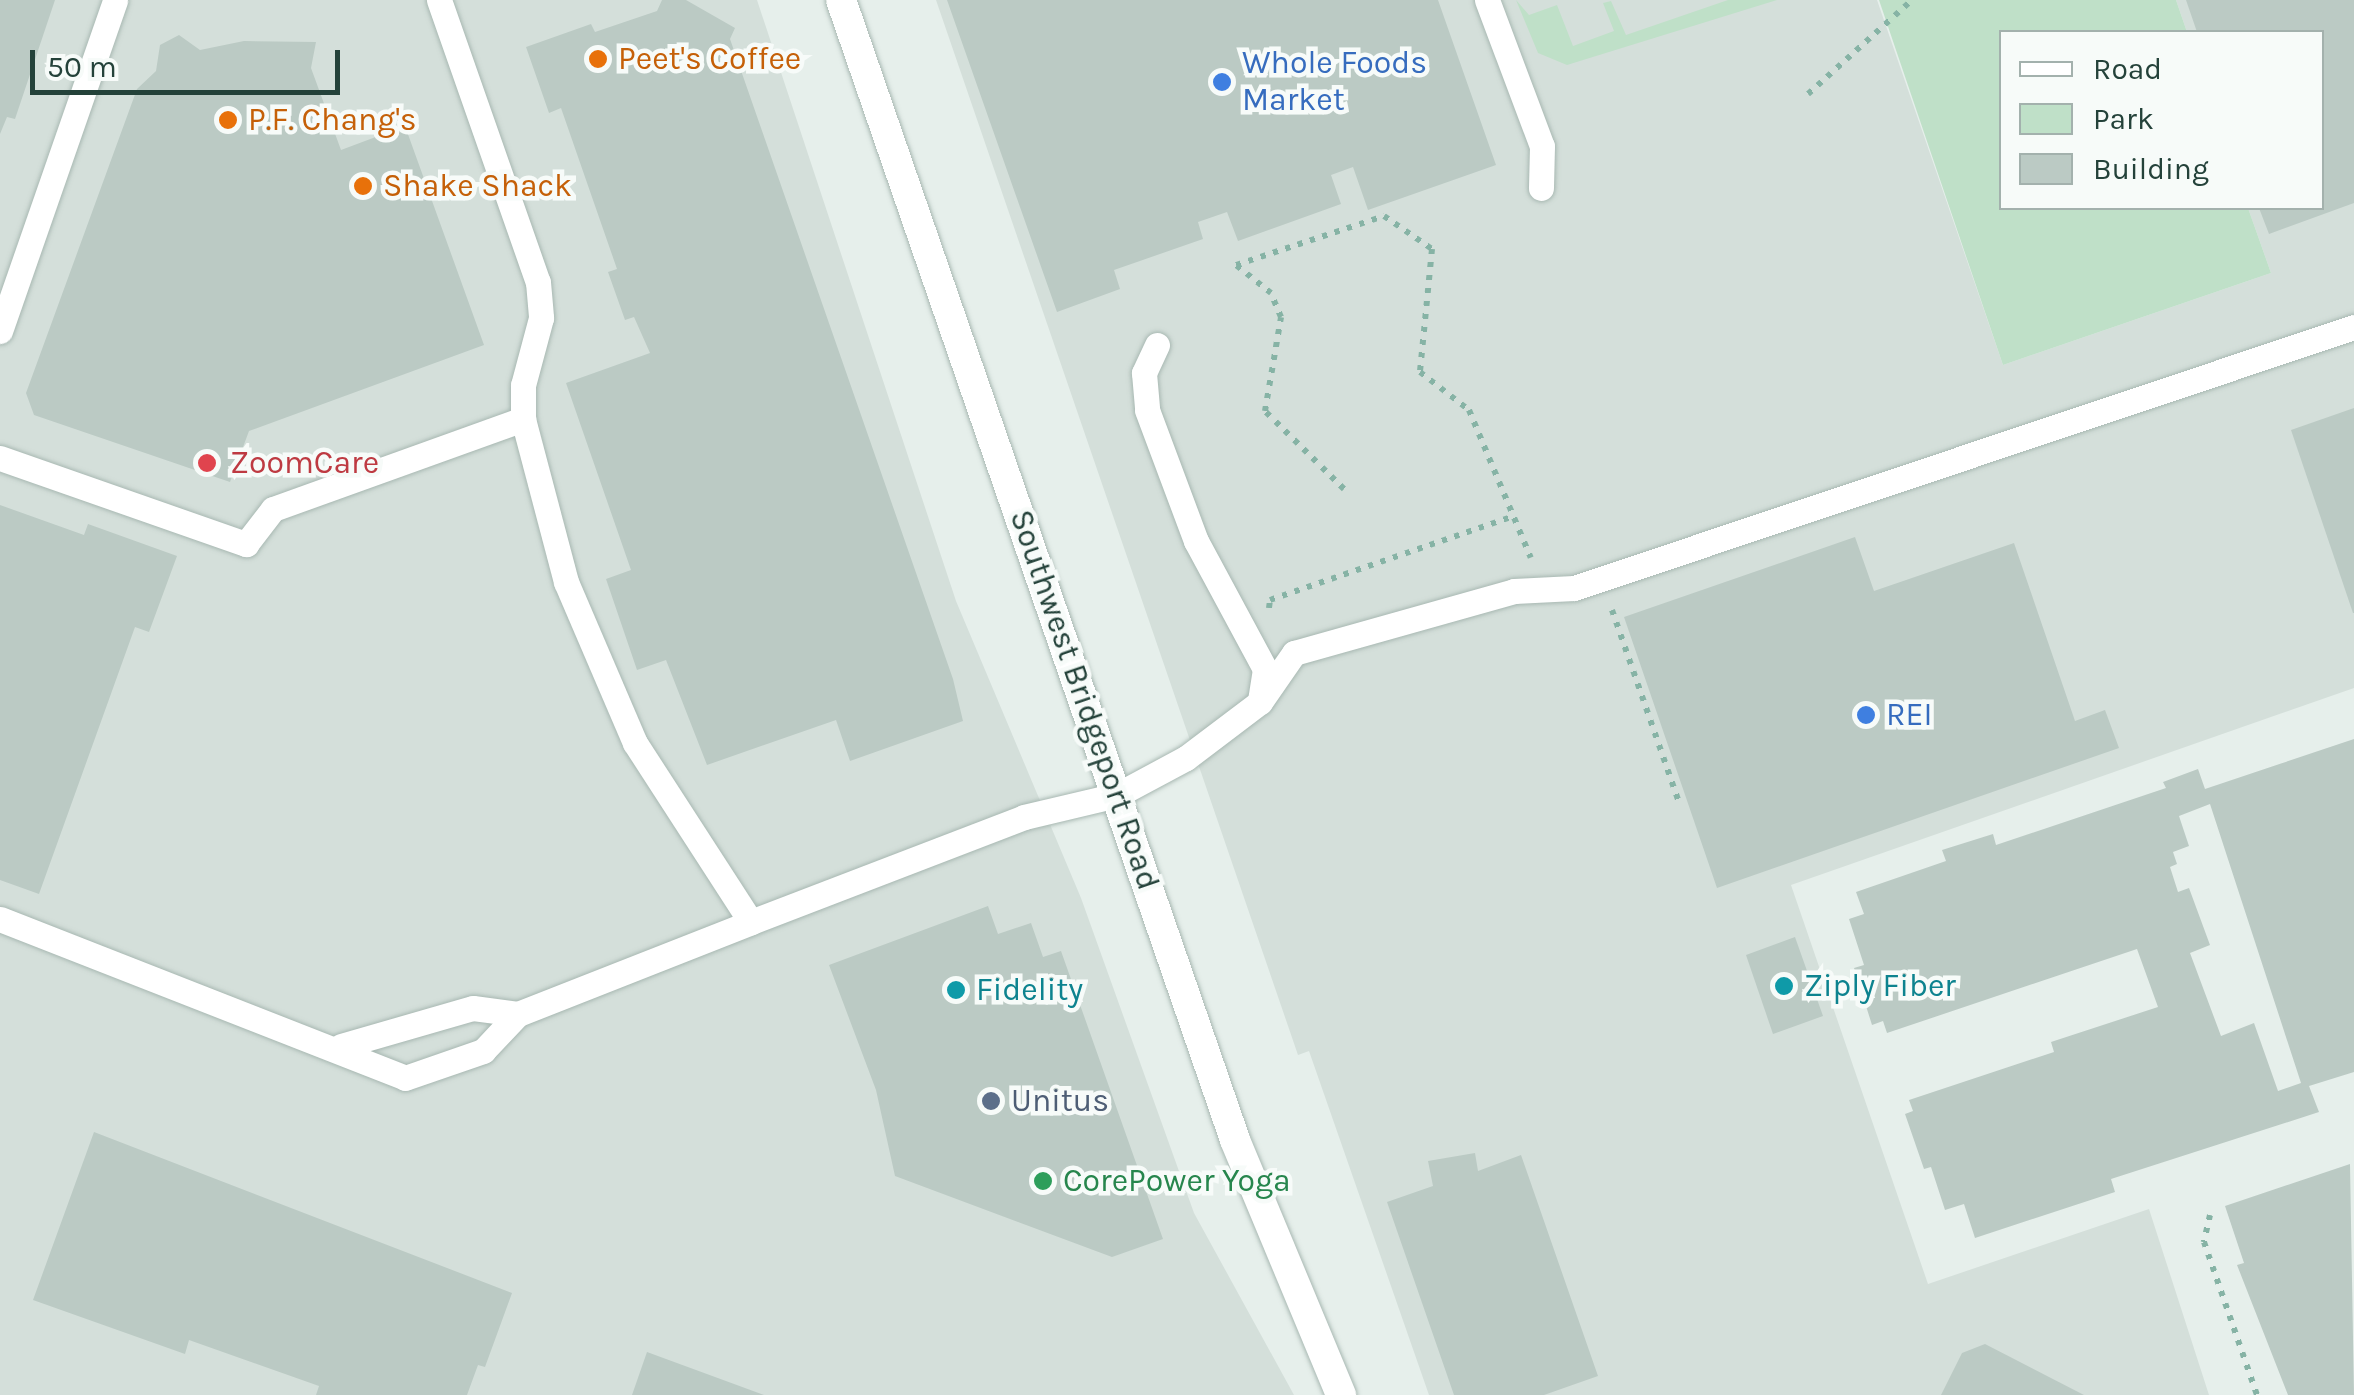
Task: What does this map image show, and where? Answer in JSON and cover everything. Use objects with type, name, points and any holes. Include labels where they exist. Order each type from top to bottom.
[{"type":"street","name":"Southwest Bridgeport Road","points":[[842,0],[1235,1140],[1341,1395]]},
{"type":"lane","points":[[0,331],[115,0]]},
{"type":"lane","points":[[439,0],[538,282],[541,318],[523,384],[523,418],[586,638],[634,742],[751,922]]},
{"type":"lane","points":[[1487,0],[1542,146],[1541,188]]},
{"type":"lane","points":[[0,919],[340,1046],[383,1073],[419,1076],[484,1052],[518,1014],[1024,817],[1117,795],[1186,758],[1260,702],[1294,653],[1514,591],[1574,588],[2354,326]]},
{"type":"lane","points":[[1156,345],[1144,373],[1147,410],[1196,541],[1265,668],[1260,702]]},
{"type":"lane","points":[[0,458],[246,544],[274,509],[523,418]]},
{"type":"lane","points":[[340,1046],[399,1036],[473,1008],[518,1014]]},
{"type":"path","points":[[1808,94],[1912,0]]},
{"type":"path","points":[[1344,489],[1265,412],[1281,317],[1271,293],[1236,264],[1384,216],[1432,249],[1420,372],[1469,410],[1511,517],[1535,566],[1619,615],[1680,805]]},
{"type":"path","points":[[1251,642],[1267,629],[1270,600],[1511,517]]},
{"type":"path","points":[[2210,1216],[2204,1242],[2257,1395]]},
{"type":"shaded area","points":[[0,0],[757,0],[956,601],[1081,898],[1194,1213],[1294,1395],[0,1395]]},
{"type":"shaded area","points":[[936,0],[1877,0],[2003,365],[2271,273],[2249,210],[2324,210],[2324,30],[2186,30],[2176,0],[2354,0],[2354,688],[1791,885],[1928,1284],[2149,1209],[2209,1395],[1429,1395],[1309,1051],[1298,1055]]},
{"type":"green space","points":[[1516,0],[1529,15],[1557,5],[1573,46],[1614,31],[1603,3],[1611,1],[1626,35],[1728,0],[1777,0],[1567,65],[1538,53]]},
{"type":"green space","points":[[1879,0],[2176,0],[2186,30],[1999,30],[1999,210],[2249,210],[2271,273],[2003,365]]},
{"type":"building","points":[[0,0],[55,0],[15,119],[7,117],[0,134]]},
{"type":"building","points":[[662,0],[686,0],[735,28],[730,39],[953,679],[963,721],[850,761],[836,720],[707,765],[666,660],[637,670],[606,579],[631,570],[566,383],[650,353],[634,317],[625,320],[608,272],[617,269],[561,108],[549,113],[526,47],[591,24],[595,32],[657,11]]},
{"type":"building","name":"Whole Foods Market","points":[[947,0],[1438,0],[1496,165],[1368,210],[1353,167],[1331,175],[1341,204],[1238,241],[1227,212],[1198,222],[1203,239],[1114,270],[1120,289],[1057,312]]},
{"type":"building","points":[[2186,0],[2354,0],[2354,203],[2269,234],[2260,210],[2324,210],[2324,30],[2196,30]]},
{"type":"building","points":[[179,35],[200,50],[244,41],[316,42],[311,68],[341,150],[405,126],[484,345],[249,431],[230,482],[34,415],[26,393],[137,89],[156,71],[160,45]]},
{"type":"building","points":[[2354,408],[2354,613],[2353,613],[2291,430]]},
{"type":"building","points":[[0,505],[84,535],[88,524],[177,556],[149,632],[135,627],[39,894],[0,880]]},
{"type":"building","name":"REI","points":[[1855,537],[1874,591],[2014,543],[2075,721],[2105,710],[2119,748],[1717,888],[1624,617]]},
{"type":"building","points":[[2354,739],[2354,1072],[2309,1086],[2319,1112],[2111,1179],[2115,1192],[1975,1238],[1964,1204],[1945,1210],[1931,1167],[1924,1169],[1905,1114],[1913,1111],[1909,1100],[2054,1052],[2051,1042],[2158,1007],[2137,949],[1887,1033],[1883,1021],[1872,1025],[1854,968],[1864,965],[1849,919],[1864,914],[1856,892],[1946,861],[1942,850],[1993,834],[1996,845],[2166,788],[2163,782],[2198,769],[2205,789]],"holes":[[[2210,804],[2301,1083],[2278,1091],[2254,1023],[2221,1036],[2190,953],[2210,945],[2189,888],[2178,892],[2170,867],[2177,864],[2173,852],[2189,846],[2179,816]]]},
{"type":"building","points":[[988,906],[998,934],[1031,923],[1043,957],[1061,951],[1163,1239],[1112,1257],[895,1176],[876,1090],[829,965]]},
{"type":"building","name":"Ziply Fiber","points":[[1795,937],[1823,1016],[1773,1034],[1746,955]]},
{"type":"building","points":[[94,1132],[512,1293],[485,1367],[478,1365],[467,1395],[316,1395],[319,1386],[189,1340],[185,1354],[33,1300]]},
{"type":"building","points":[[1475,1153],[1478,1171],[1521,1155],[1598,1376],[1544,1395],[1454,1395],[1387,1202],[1433,1186],[1428,1161]]},
{"type":"building","points":[[2350,1164],[2354,1395],[2288,1395],[2237,1265],[2244,1263],[2225,1206]]},
{"type":"building","points":[[1985,1344],[2084,1395],[1941,1395],[1962,1353]]},
{"type":"building","points":[[647,1352],[764,1395],[632,1395]]},
{"type":"place","name":"Peet's Coffee","points":[[598,59]]},
{"type":"place","name":"Whole Foods Market","points":[[1222,82]]},
{"type":"place","name":"P.F. Chang's","points":[[228,120]]},
{"type":"place","name":"Shake Shack","points":[[363,186]]},
{"type":"place","name":"ZoomCare","points":[[207,463]]},
{"type":"place","name":"REI","points":[[1866,715]]},
{"type":"place","name":"Ziply Fiber","points":[[1784,986]]},
{"type":"place","name":"Fidelity","points":[[956,990]]},
{"type":"place","name":"Unitus","points":[[991,1101]]},
{"type":"place","name":"CorePower Yoga","points":[[1043,1181]]}]
